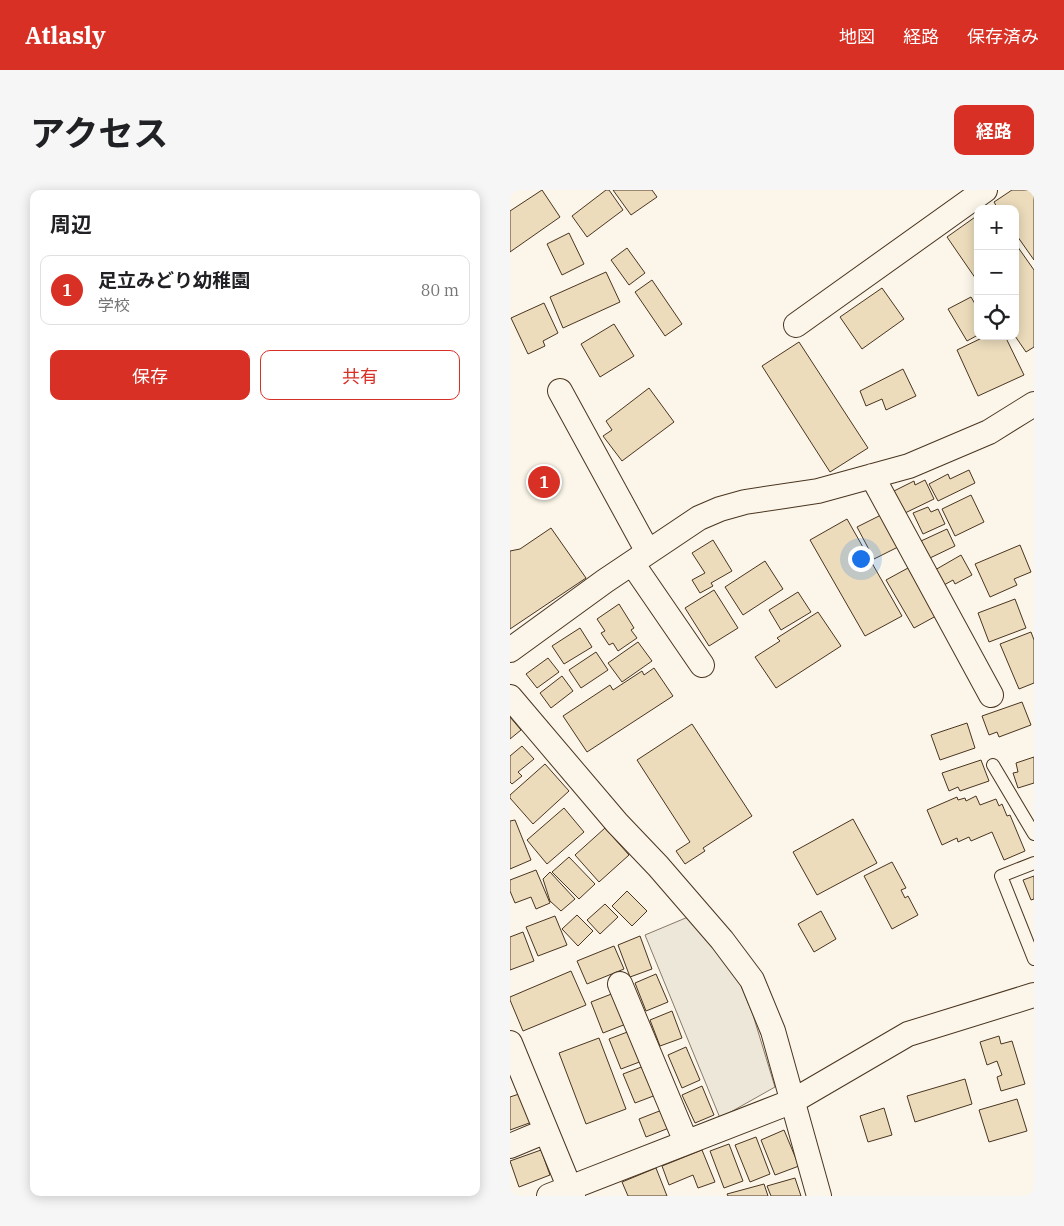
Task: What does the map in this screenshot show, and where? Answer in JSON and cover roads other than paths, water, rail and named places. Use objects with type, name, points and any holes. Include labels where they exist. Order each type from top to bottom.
[{"type":"street","points":[[796,324],[985,190]]},
{"type":"street","points":[[560,391],[640,557],[702,665]]},
{"type":"street","points":[[510,650],[640,557],[699,518],[720,509],[745,502],[818,491],[909,466],[1032,412]]},
{"type":"street","points":[[872,476],[991,695]]},
{"type":"street","points":[[510,697],[738,960],[752,980],[773,1032],[819,1196]]},
{"type":"street","points":[[620,984],[686,1142]]},
{"type":"street","points":[[510,1043],[546,1130],[564,1193],[686,1142],[793,1101],[908,1034],[1034,995]]},
{"type":"street","points":[[510,1146],[546,1130]]},
{"type":"lane","points":[[993,765],[1034,834]]},
{"type":"lane","points":[[1034,863],[1002,876],[1034,959]]},
{"type":"place","name":"足立みどり幼稚園","points":[[544,482]]}]
